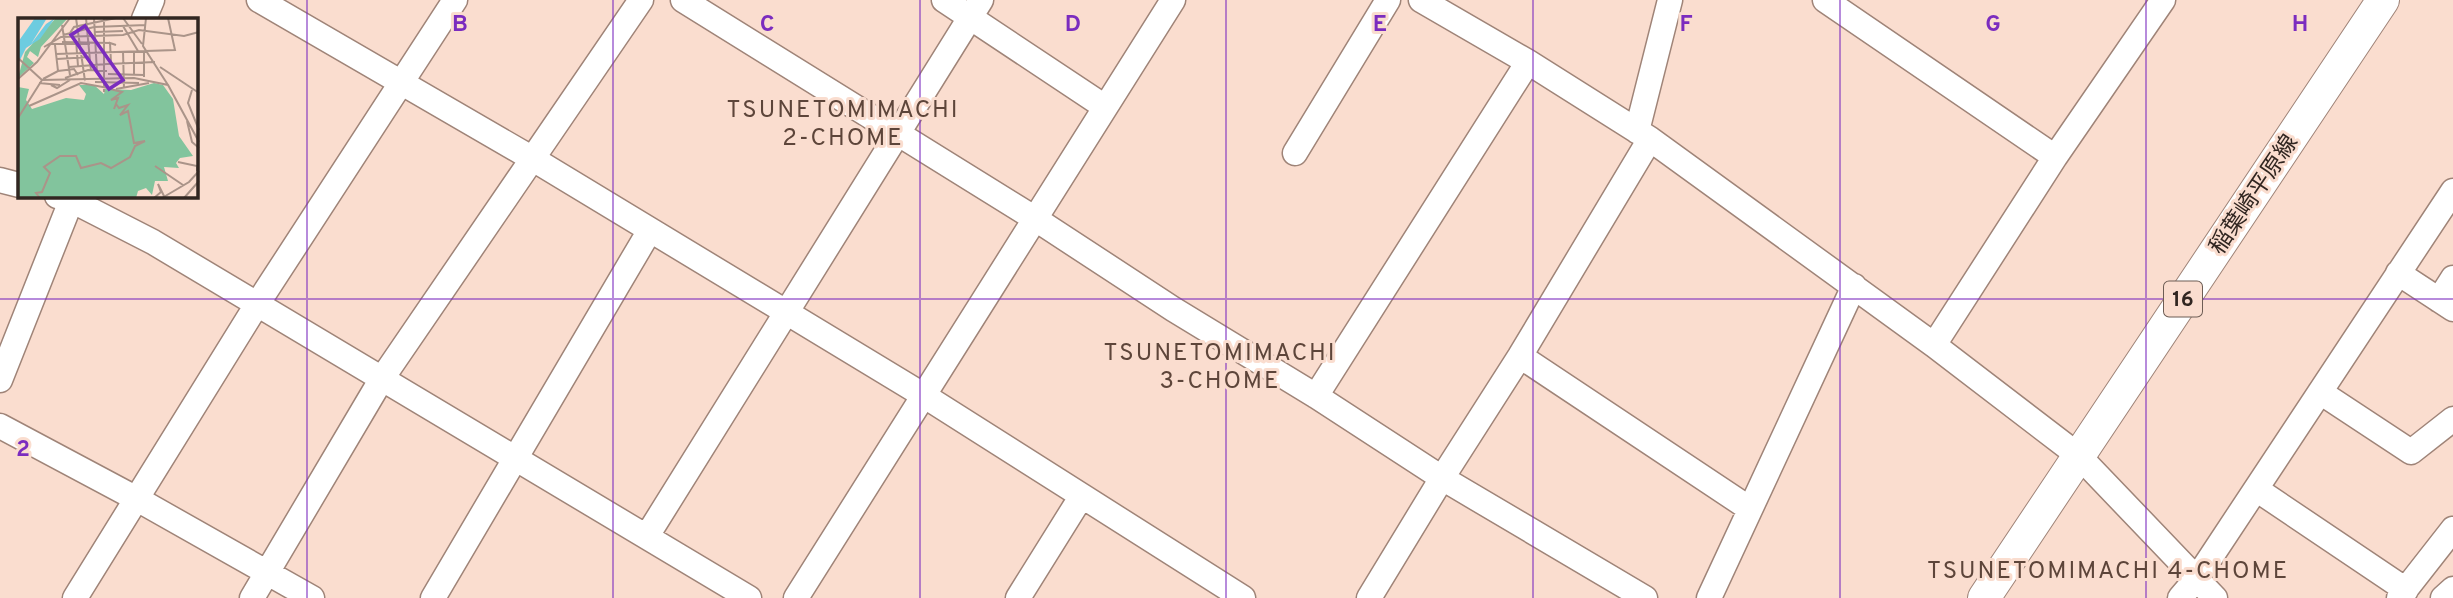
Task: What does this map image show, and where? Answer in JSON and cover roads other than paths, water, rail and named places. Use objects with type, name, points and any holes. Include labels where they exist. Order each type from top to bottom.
[{"type":"main road","name":"稲葉崎平原線","points":[[1984,598],[2382,0]]},
{"type":"street","points":[[144,18],[152,0]]},
{"type":"street","points":[[258,0],[533,159],[785,314],[923,395],[1243,598]]},
{"type":"street","points":[[75,598],[256,306],[455,0]]},
{"type":"street","points":[[252,598],[381,380],[641,0]]},
{"type":"street","points":[[682,0],[1034,218],[1442,478],[1645,598]]},
{"type":"street","points":[[944,0],[976,8],[1105,107]]},
{"type":"street","points":[[796,598],[1173,0]]},
{"type":"street","points":[[1295,153],[1388,0]]},
{"type":"street","points":[[1421,0],[1528,62],[1643,135],[1934,345],[2079,456],[2215,598]]},
{"type":"street","points":[[1369,598],[1520,356],[1643,135],[1670,0]]},
{"type":"street","points":[[1825,0],[2055,157]]},
{"type":"street","points":[[1934,345],[2055,157],[2163,0]]},
{"type":"street","points":[[647,536],[976,8]]},
{"type":"street","points":[[1316,396],[1528,62]]},
{"type":"street","points":[[0,180],[18,185]]},
{"type":"street","points":[[2180,598],[2197,578],[2453,191]]},
{"type":"street","points":[[0,380],[67,198]]},
{"type":"street","points":[[69,198],[153,242],[256,306],[749,598]]},
{"type":"street","points":[[433,598],[650,230]]},
{"type":"street","points":[[2398,273],[2446,304],[2453,278]]},
{"type":"street","points":[[1709,598],[1854,286]]},
{"type":"street","points":[[1520,356],[1750,509]]},
{"type":"street","points":[[2320,391],[2411,452],[2453,419]]},
{"type":"street","points":[[0,426],[137,499],[312,598]]},
{"type":"street","points":[[2256,489],[2403,594],[2453,529]]},
{"type":"street","points":[[1018,598],[1081,497]]},
{"type":"street","points":[[2444,598],[2453,589]]},
{"type":"district","name":"TSUNETOMIMACHI 2-CHOME","points":[[843,123]]},
{"type":"district","name":"TSUNETOMIMACHI 3-CHOME","points":[[1220,366]]},
{"type":"district","name":"TSUNETOMIMACHI 4-CHOME","points":[[2108,570]]}]
